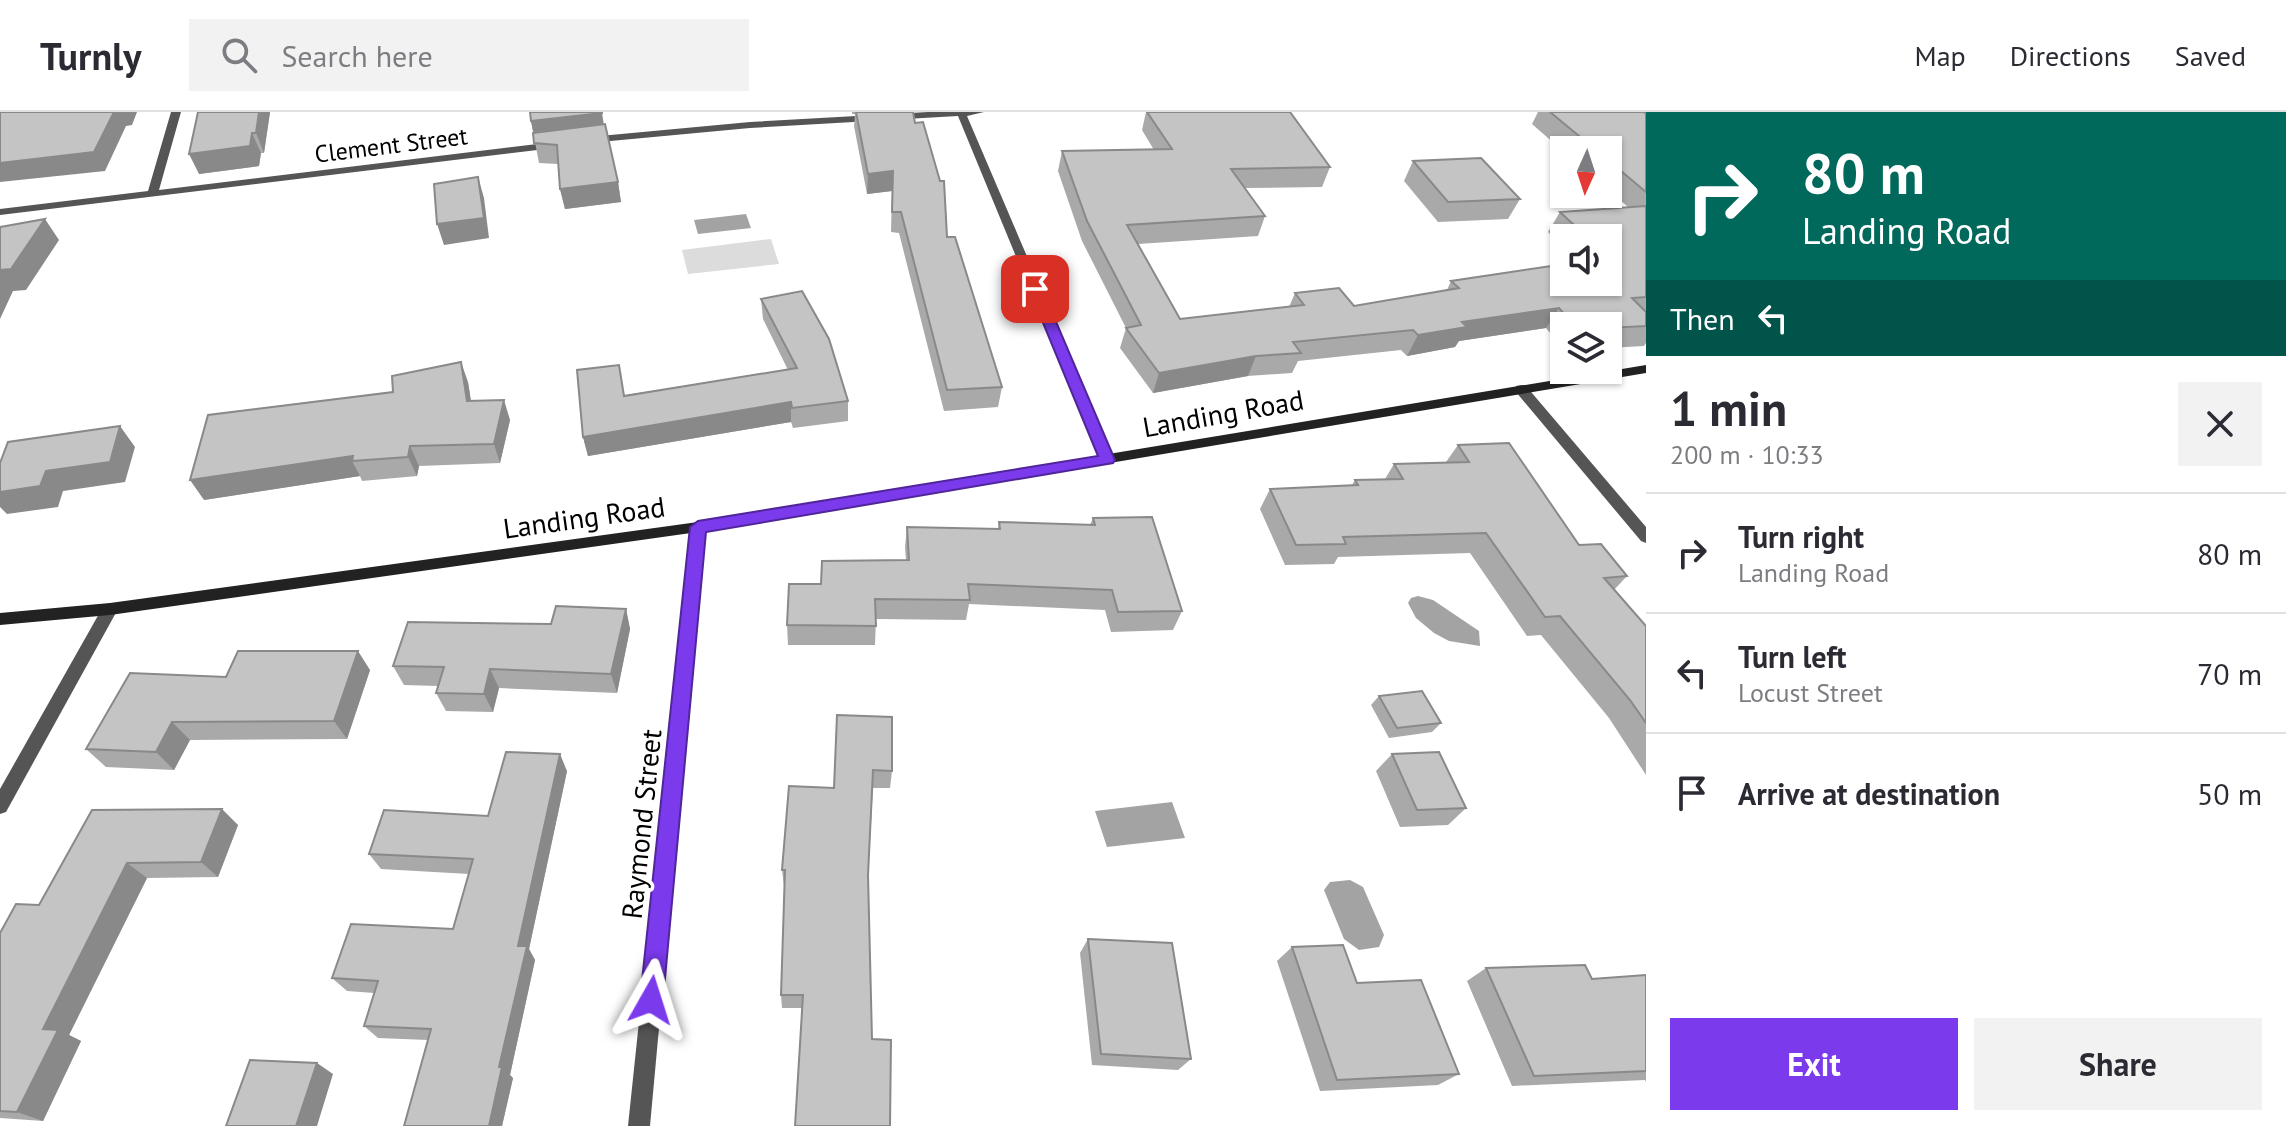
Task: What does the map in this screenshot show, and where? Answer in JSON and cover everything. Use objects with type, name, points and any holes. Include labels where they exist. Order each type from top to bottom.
[{"type":"street","points":[[152,194],[176,112]]},
{"type":"street","points":[[961,112],[1107,460]]},
{"type":"street","points":[[578,142],[750,125],[979,112]]},
{"type":"street","name":"Clement Street","points":[[0,212],[562,144]]},
{"type":"street","name":"Landing Road","points":[[0,619],[110,609],[698,527],[1646,369]]},
{"type":"street","points":[[1521,389],[1646,537]]},
{"type":"street","name":"Raymond Street","points":[[639,1126],[698,527]]},
{"type":"street","points":[[0,806],[110,609]]},
{"type":"shaded area","points":[[746,214],[751,228],[698,234],[694,220]]},
{"type":"shaded area","points":[[771,239],[779,264],[688,274],[682,250]]},
{"type":"shaded area","points":[[1418,596],[1433,600],[1479,631],[1480,646],[1449,641],[1434,633],[1416,618],[1408,603]]},
{"type":"shaded area","points":[[1172,802],[1185,838],[1107,847],[1095,811]]},
{"type":"shaded area","points":[[1350,880],[1363,887],[1384,935],[1379,947],[1359,950],[1344,939],[1324,890],[1330,882]]},
{"type":"building","points":[[0,112],[114,112],[94,152],[0,163]]},
{"type":"building","points":[[198,112],[259,112],[256,133],[252,133],[250,146],[189,154]]},
{"type":"building","points":[[530,112],[602,112],[602,113],[531,121]]},
{"type":"building","points":[[856,112],[913,112],[915,123],[923,122],[940,181],[944,181],[947,237],[955,237],[1002,387],[947,390],[901,212],[892,212],[893,171],[868,174]]},
{"type":"building","points":[[1147,112],[1290,112],[1330,167],[1231,169],[1265,216],[1127,225],[1180,319],[1304,305],[1295,293],[1339,288],[1354,306],[1459,288],[1451,281],[1550,266],[1550,296],[1622,296],[1622,224],[1573,224],[1560,212],[1646,206],[1646,297],[1632,298],[1646,312],[1646,326],[1622,327],[1622,312],[1563,312],[1559,308],[1462,322],[1467,327],[1418,335],[1413,330],[1293,342],[1301,353],[1256,356],[1159,373],[1126,328],[1141,325],[1087,221],[1062,151],[1172,149]]},
{"type":"building","points":[[1550,112],[1644,112],[1646,192],[1622,172],[1622,136],[1579,136]]},
{"type":"building","points":[[605,124],[618,182],[560,189],[557,145],[534,143],[533,133]]},
{"type":"building","points":[[1481,158],[1520,199],[1448,202],[1413,161]]},
{"type":"building","points":[[478,177],[484,218],[437,224],[434,184]]},
{"type":"building","points":[[45,219],[11,269],[0,270],[0,227]]},
{"type":"building","points":[[802,291],[829,339],[848,401],[792,408],[791,402],[583,437],[577,370],[619,365],[624,396],[797,368],[761,299]]},
{"type":"building","points":[[461,362],[467,401],[504,400],[494,444],[410,446],[408,457],[352,461],[353,456],[190,480],[208,415],[393,392],[392,376]]},
{"type":"building","points":[[120,426],[110,462],[46,471],[40,486],[0,492],[0,463],[8,442]]},
{"type":"building","points":[[1509,443],[1579,545],[1601,544],[1627,576],[1604,578],[1646,626],[1646,723],[1560,616],[1545,617],[1486,533],[1343,537],[1346,544],[1296,545],[1270,489],[1358,485],[1355,480],[1403,479],[1394,464],[1469,462],[1458,445]]},
{"type":"building","points":[[1152,517],[1182,611],[1118,612],[1112,590],[968,584],[970,600],[875,599],[876,626],[787,625],[789,584],[821,584],[822,561],[909,560],[907,527],[1000,529],[999,522],[1095,525],[1093,518]]},
{"type":"building","points":[[556,606],[626,609],[611,674],[490,669],[484,694],[436,693],[444,667],[393,666],[408,622],[551,624]]},
{"type":"building","points":[[238,651],[358,651],[334,721],[172,722],[156,752],[86,749],[130,673],[226,677]]},
{"type":"building","points":[[1422,691],[1441,723],[1397,728],[1379,696]]},
{"type":"building","points":[[837,715],[892,717],[892,771],[873,770],[868,875],[872,1039],[891,1040],[890,1126],[795,1126],[803,995],[781,995],[785,870],[782,870],[789,786],[834,788]]},
{"type":"building","points":[[506,752],[560,754],[518,946],[527,946],[499,1067],[502,1067],[489,1126],[404,1126],[431,1029],[364,1026],[378,981],[332,978],[351,924],[453,929],[473,859],[369,854],[384,810],[488,816]]},
{"type":"building","points":[[1439,752],[1466,808],[1417,810],[1392,754]]},
{"type":"building","points":[[222,809],[201,862],[127,863],[43,1029],[58,1030],[17,1112],[0,1111],[0,933],[16,904],[39,905],[92,810]]},
{"type":"building","points":[[1088,939],[1172,943],[1191,1059],[1101,1054]]},
{"type":"building","points":[[1343,945],[1357,983],[1421,980],[1459,1074],[1337,1080],[1292,947]]},
{"type":"building","points":[[1585,965],[1592,979],[1646,975],[1646,1071],[1534,1076],[1486,968]]},
{"type":"building","points":[[250,1060],[317,1063],[296,1126],[226,1126]]},
{"type":"route","points":[[651,1000],[698,527],[1107,460],[1035,289]]}]
